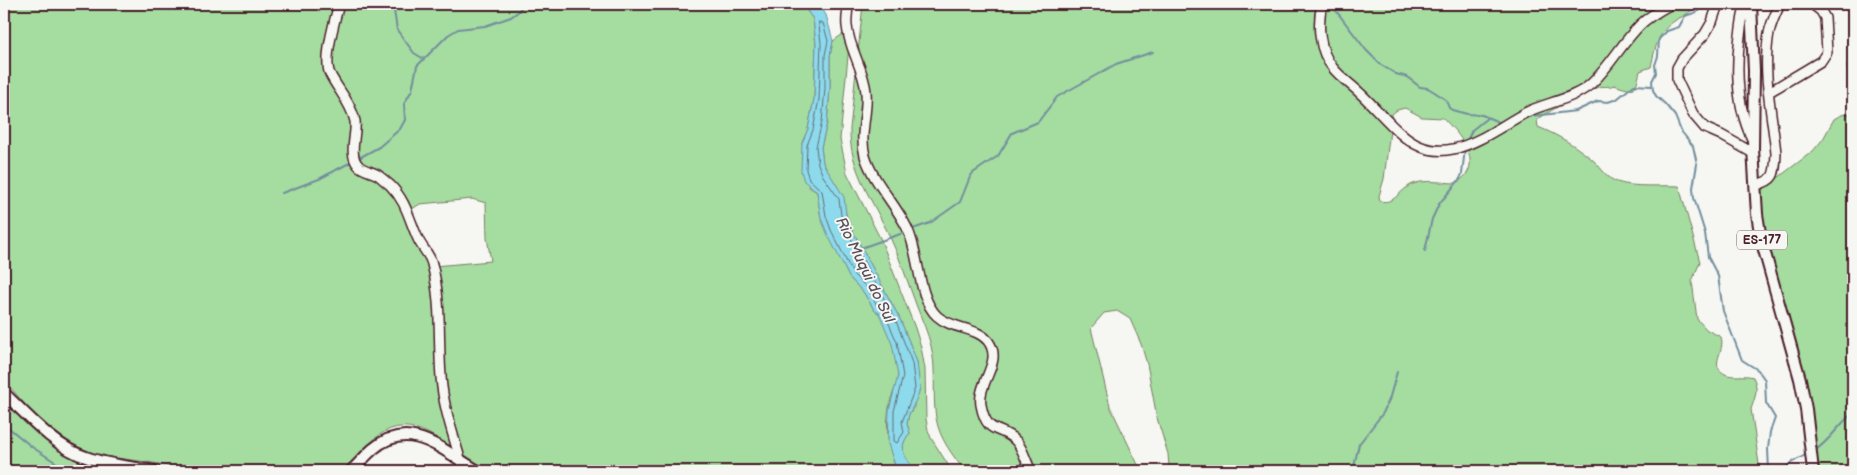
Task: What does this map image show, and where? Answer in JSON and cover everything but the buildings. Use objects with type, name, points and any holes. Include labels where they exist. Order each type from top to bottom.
[{"type":"main road","name":"ES-177","points":[[1747,4],[1752,17],[1754,71],[1753,153],[1756,214],[1761,239],[1800,378],[1806,409],[1812,471]]},
{"type":"main road","points":[[4,393],[26,415],[73,451],[86,457],[155,471]]},
{"type":"main road","points":[[351,471],[374,449],[389,439],[398,436],[419,437],[465,466],[478,471]]},
{"type":"street","points":[[340,4],[335,20],[328,69],[348,102],[353,116],[356,131],[354,155],[357,164],[364,170],[378,175],[399,196],[408,209],[418,239],[430,260],[440,308],[442,388],[445,404],[465,466]]},
{"type":"street","points":[[848,4],[847,28],[864,77],[866,90],[867,101],[862,141],[870,170],[907,228],[918,259],[923,294],[929,305],[937,316],[947,322],[982,335],[991,348],[993,362],[981,391],[983,414],[990,426],[1009,435],[1018,443],[1030,471]]},
{"type":"street","points":[[1322,4],[1319,22],[1320,36],[1323,49],[1334,69],[1380,111],[1401,135],[1425,149],[1442,151],[1474,142],[1533,110],[1556,100],[1577,94],[1591,84],[1602,72],[1641,24],[1659,10],[1672,4]]},
{"type":"street","points":[[1718,4],[1712,22],[1705,34],[1682,59],[1677,68],[1677,80],[1693,114],[1705,128],[1753,153]]},
{"type":"street","points":[[1747,4],[1738,53],[1738,74],[1746,124],[1754,141]]},
{"type":"street","points":[[1755,185],[1766,183],[1770,180],[1773,177],[1775,167],[1776,153],[1767,50],[1770,30],[1780,4]]},
{"type":"street","points":[[1770,92],[1826,56],[1827,28],[1825,18],[1821,11],[1812,4]]},
{"type":"green space","points":[[4,4],[802,4],[813,19],[816,44],[814,99],[808,129],[802,143],[809,187],[817,192],[821,218],[849,277],[864,293],[875,311],[879,313],[892,343],[898,376],[889,408],[887,427],[891,454],[897,471],[497,471],[478,465],[422,430],[397,427],[384,432],[372,441],[341,471],[190,471],[154,463],[88,454],[68,442],[34,415],[4,380]],"holes":[[[472,199],[486,203],[487,238],[491,261],[434,266],[409,216],[412,209],[420,204]]]},
{"type":"green space","points":[[863,4],[1699,4],[1665,29],[1658,40],[1651,67],[1640,71],[1635,87],[1626,89],[1614,85],[1599,87],[1566,102],[1537,120],[1538,127],[1581,151],[1594,161],[1607,176],[1617,182],[1639,186],[1679,186],[1700,262],[1692,281],[1697,319],[1707,330],[1721,337],[1722,342],[1718,362],[1720,370],[1728,375],[1753,377],[1755,381],[1756,393],[1751,409],[1760,471],[1158,471],[1169,467],[1168,454],[1157,418],[1147,364],[1130,319],[1117,311],[1104,313],[1091,328],[1110,406],[1141,471],[965,471],[940,433],[935,409],[934,364],[930,341],[893,244],[863,184],[853,158],[850,129]],"holes":[[[1405,108],[1422,117],[1443,118],[1450,125],[1463,141],[1467,150],[1470,159],[1469,168],[1465,176],[1456,183],[1428,181],[1413,184],[1408,186],[1394,199],[1385,202],[1380,201],[1379,196],[1384,179],[1392,114],[1397,110]]]},
{"type":"green space","points":[[843,34],[850,35],[840,139],[847,173],[881,240],[915,328],[925,369],[928,430],[952,471],[918,471],[906,458],[903,448],[906,438],[910,433],[907,424],[909,414],[914,407],[917,362],[900,319],[850,226],[837,186],[823,164],[821,147],[827,123],[830,56],[833,41]]},
{"type":"green space","points":[[1853,55],[1853,80],[1848,75],[1847,66]]},
{"type":"green space","points":[[1853,113],[1853,471],[1816,471],[1764,238],[1758,184],[1775,180],[1813,151],[1823,139],[1834,119],[1841,115]]},
{"type":"green space","points":[[4,392],[74,456],[85,463],[150,471],[18,471],[4,458]]},
{"type":"water","name":"Rio Muqui do Sul","points":[[802,4],[819,4],[826,15],[833,41],[830,56],[827,123],[821,147],[823,163],[844,197],[850,226],[900,319],[917,362],[920,388],[909,414],[907,424],[910,433],[906,438],[903,448],[906,458],[918,471],[897,471],[888,444],[889,410],[898,376],[892,344],[879,313],[875,311],[864,293],[849,277],[821,218],[817,192],[804,181],[801,171],[802,143],[808,129],[814,99],[816,44],[813,19]]},
{"type":"waterway","points":[[393,4],[397,30],[414,53],[424,59]]},
{"type":"waterway","points":[[357,159],[379,147],[400,129],[405,120],[404,104],[412,90],[417,66],[448,35],[458,29],[485,26],[511,17],[519,11],[523,4]]},
{"type":"waterway","points":[[1328,4],[1334,8],[1366,50],[1381,65],[1396,74],[1407,77],[1420,87],[1428,88],[1436,93],[1446,100],[1449,108],[1452,110],[1482,115],[1501,123]]},
{"type":"waterway","points":[[1705,4],[1697,12],[1685,16],[1679,27],[1667,31],[1659,39],[1658,56],[1655,65],[1656,73],[1652,81],[1653,90],[1656,96],[1675,116],[1681,131],[1693,146],[1697,164],[1693,188],[1694,198],[1705,233],[1708,257],[1718,276],[1723,311],[1742,360],[1758,370],[1765,380],[1766,403],[1775,418],[1770,432],[1768,449],[1769,471]]},
{"type":"waterway","points":[[910,230],[930,223],[960,202],[973,173],[998,156],[1012,133],[1038,122],[1057,97],[1116,64],[1153,52]]},
{"type":"waterway","points":[[1525,117],[1576,111],[1598,101],[1608,102],[1617,99],[1634,85],[1652,86]]},
{"type":"waterway","points":[[1467,141],[1472,130],[1487,118]]},
{"type":"waterway","points":[[1425,251],[1432,219],[1439,204],[1462,174],[1465,149]]},
{"type":"waterway","points":[[282,193],[319,179],[353,161]]},
{"type":"waterway","name":"Rio Muqui do Sul","points":[[861,248],[906,232]]},
{"type":"waterway","points":[[1353,471],[1359,444],[1383,413],[1397,372]]},
{"type":"waterway","points":[[1814,451],[1853,413]]},
{"type":"waterway","points":[[4,424],[32,447],[69,471]]},
{"type":"waterway","points":[[1782,471],[1791,463],[1807,454]]}]
